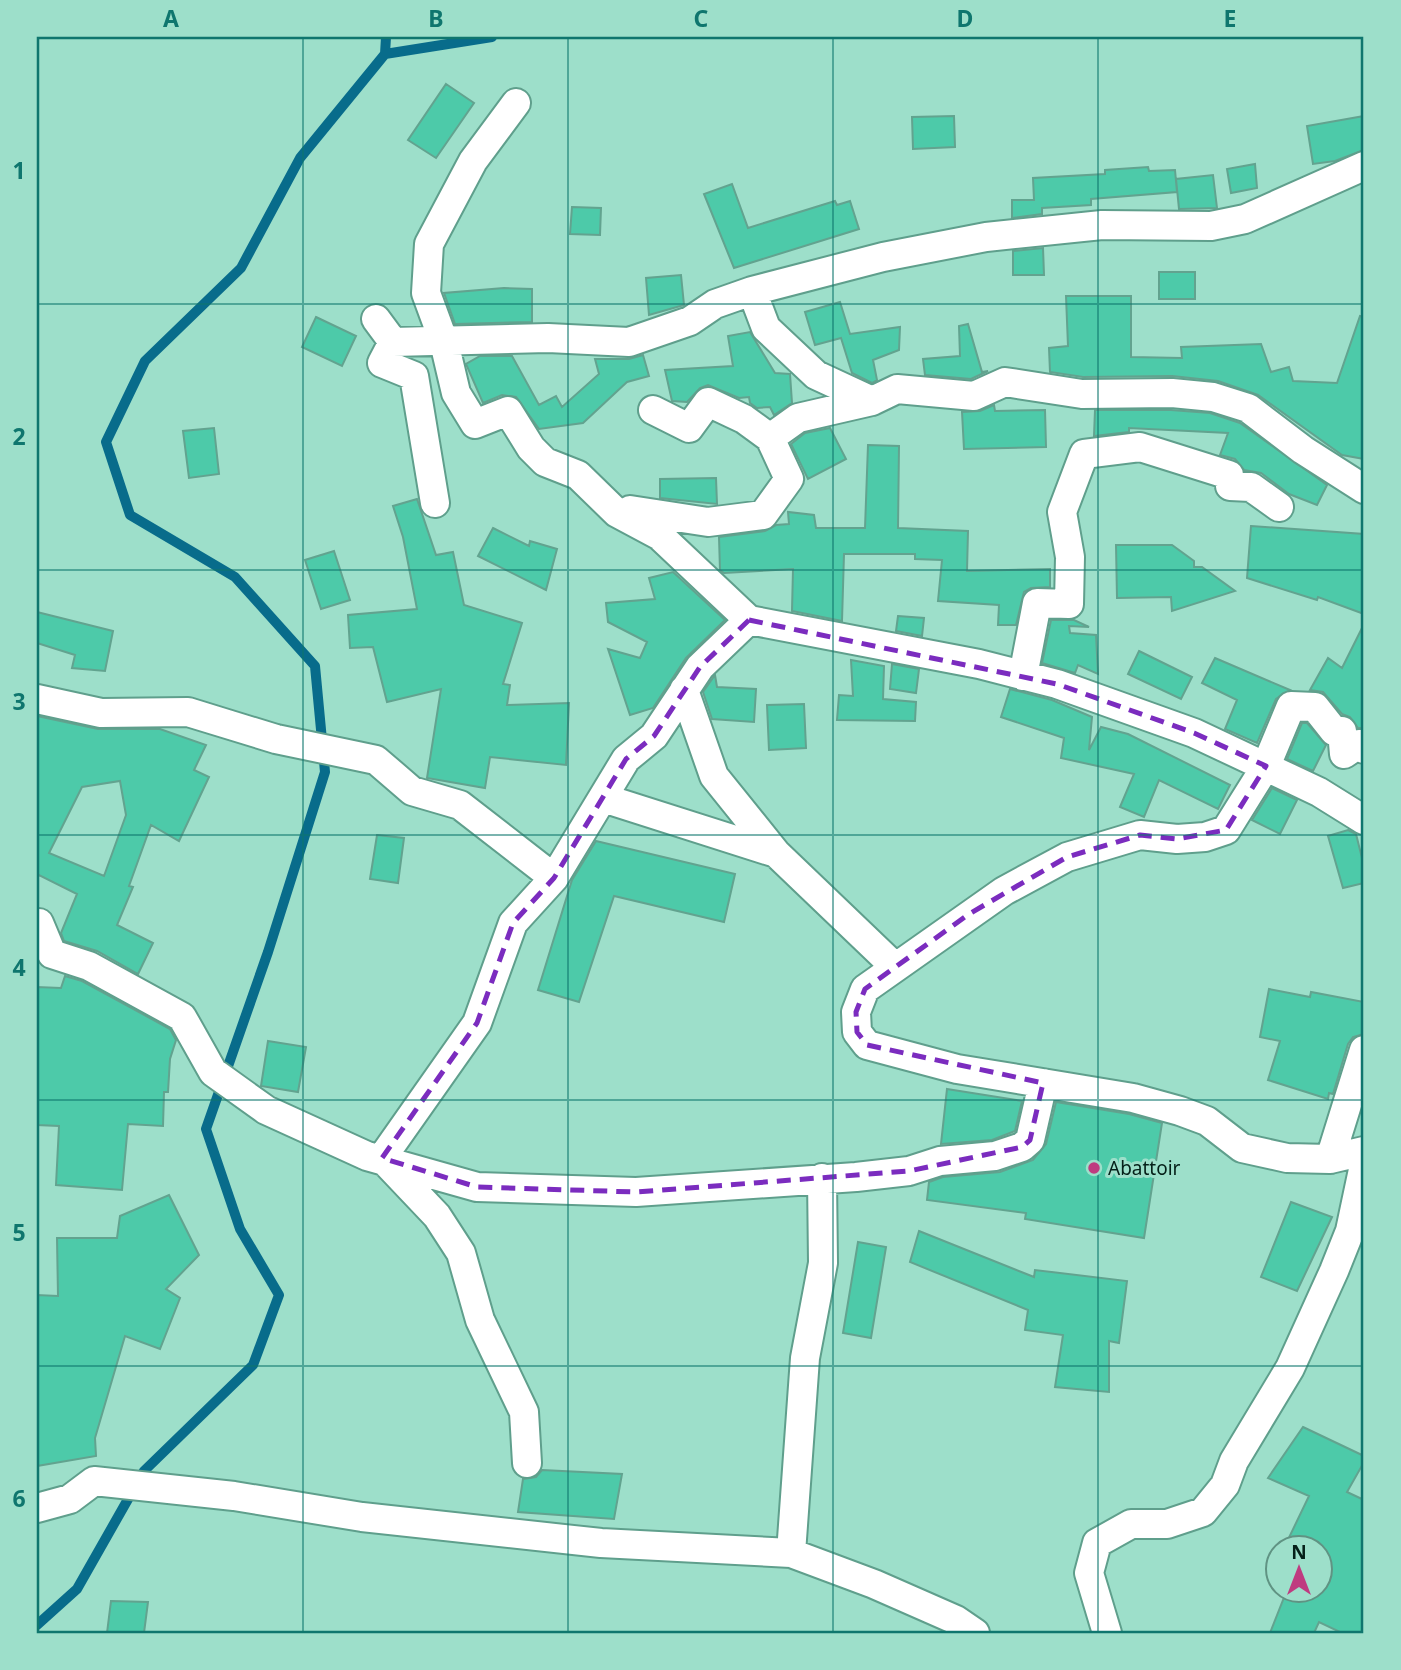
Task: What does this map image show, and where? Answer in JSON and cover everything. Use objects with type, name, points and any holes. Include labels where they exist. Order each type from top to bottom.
[{"type":"street","points":[[516,103],[472,161],[429,244],[426,293],[444,342],[456,393],[475,424],[508,411],[531,448],[545,462],[578,475],[617,513],[660,536],[750,620],[979,664],[1132,709],[1194,733],[1266,766],[1319,792],[1364,820]]},
{"type":"street","points":[[393,342],[548,338],[629,342],[690,321],[715,304],[752,290],[883,257],[986,237],[1102,225],[1211,226],[1245,219],[1364,166]]},
{"type":"street","points":[[752,290],[766,328],[816,375],[872,401]]},
{"type":"street","points":[[376,319],[393,342]]},
{"type":"street","points":[[393,342],[382,363],[415,376],[435,503]]},
{"type":"street","points":[[770,438],[799,418],[872,401],[897,389],[974,396],[1005,382],[1082,394],[1172,393],[1213,397],[1248,408],[1303,450],[1364,489]]},
{"type":"street","points":[[607,505],[656,517],[708,522],[763,515],[789,479],[770,438],[744,419],[708,402],[689,428],[653,410]]},
{"type":"street","points":[[1023,676],[1037,603],[1069,604],[1070,556],[1062,512],[1084,454],[1140,447],[1229,475],[1230,486],[1251,487],[1279,507]]},
{"type":"street","points":[[382,1158],[477,1023],[513,923],[554,878],[626,759],[654,736],[700,667],[750,620]]},
{"type":"street","points":[[684,690],[714,776],[776,853],[894,966]]},
{"type":"street","points":[[37,699],[101,713],[188,712],[276,739],[376,760],[412,791],[460,805],[554,878]]},
{"type":"street","points":[[1364,749],[1359,744],[1344,754],[1342,731],[1334,731],[1315,707],[1291,706],[1266,766],[1226,830],[1205,837],[1177,839],[1140,835],[1068,857],[1004,891],[894,966],[865,989],[856,1012],[857,1032],[867,1045],[957,1069],[1133,1098],[1207,1121],[1242,1148],[1287,1158],[1330,1159],[1364,1151]]},
{"type":"street","points":[[603,798],[776,853]]},
{"type":"street","points":[[37,923],[40,923],[52,954],[89,966],[182,1017],[213,1072],[266,1110],[367,1156],[382,1158],[423,1173],[477,1187],[636,1192],[909,1171],[940,1161],[995,1156],[1022,1147],[1030,1140],[1043,1083]]},
{"type":"street","points":[[1330,1159],[1364,1050]]},
{"type":"street","points":[[382,1158],[437,1216],[461,1253],[480,1320],[524,1412],[527,1463]]},
{"type":"street","points":[[1107,1633],[1089,1573],[1097,1543],[1131,1524],[1167,1524],[1203,1512],[1225,1485],[1234,1461],[1290,1368],[1334,1271],[1350,1231],[1364,1165]]},
{"type":"street","points":[[791,1553],[805,1358],[823,1264],[822,1178]]},
{"type":"street","points":[[37,1508],[69,1499],[94,1480],[234,1496],[362,1517],[601,1543],[791,1553],[886,1589],[956,1620],[975,1633]]},
{"type":"highlighted area","points":[[749,620],[1057,684],[1194,733],[1266,766],[1226,830],[1177,839],[1140,835],[1067,857],[969,914],[865,989],[856,1012],[857,1032],[867,1045],[1043,1083],[1030,1140],[1022,1147],[909,1171],[636,1192],[551,1190],[477,1187],[382,1158],[477,1023],[513,923],[554,878],[626,759],[654,736],[700,667]]},
{"type":"building","points":[[446,84],[474,103],[436,158],[408,140]]},
{"type":"building","points":[[954,116],[955,147],[913,149],[912,117]]},
{"type":"building","points":[[1364,116],[1364,150],[1335,161],[1313,164],[1307,126]]},
{"type":"building","points":[[1255,164],[1257,188],[1231,193],[1227,169]]},
{"type":"building","points":[[1148,167],[1149,171],[1175,170],[1177,192],[1091,199],[1091,205],[1042,208],[1042,214],[1012,218],[1012,200],[1034,200],[1033,178],[1105,174],[1105,170]]},
{"type":"building","points":[[1213,175],[1217,208],[1179,209],[1176,179]]},
{"type":"building","points":[[732,184],[748,228],[835,201],[837,205],[850,201],[859,229],[734,268],[704,194]]},
{"type":"building","points":[[572,207],[601,208],[600,235],[570,234]]},
{"type":"building","points":[[1043,248],[1044,275],[1013,275],[1013,251]]},
{"type":"building","points":[[1159,272],[1195,272],[1195,299],[1159,299]]},
{"type":"building","points":[[681,275],[684,305],[649,315],[646,278]]},
{"type":"building","points":[[504,288],[532,289],[532,322],[455,324],[444,293]]},
{"type":"building","points":[[1066,296],[1131,296],[1131,357],[1182,358],[1181,347],[1261,344],[1271,372],[1289,367],[1293,381],[1337,383],[1360,316],[1364,317],[1364,459],[1342,455],[1258,395],[1218,381],[1172,376],[1083,377],[1050,372],[1049,348],[1068,346]]},
{"type":"building","points":[[840,302],[850,334],[900,327],[899,350],[873,360],[877,380],[872,383],[852,373],[841,338],[815,345],[805,312]]},
{"type":"building","points":[[316,317],[356,336],[342,366],[302,347]]},
{"type":"building","points":[[968,324],[982,372],[988,371],[971,379],[925,375],[923,359],[960,356],[959,326]]},
{"type":"building","points":[[750,332],[775,373],[790,374],[792,403],[774,415],[770,407],[757,408],[750,403],[749,397],[739,398],[708,385],[700,388],[687,402],[672,401],[665,370],[733,366],[728,336]]},
{"type":"building","points":[[643,355],[649,376],[627,382],[583,423],[539,429],[516,397],[502,395],[483,403],[466,364],[480,356],[512,356],[539,405],[556,396],[562,407],[599,374],[595,359],[629,359]]},
{"type":"building","points":[[994,405],[995,411],[1045,410],[1046,447],[964,449],[962,412],[980,411]]},
{"type":"building","points":[[1095,410],[1210,413],[1240,423],[1327,485],[1317,505],[1289,494],[1261,473],[1244,470],[1235,459],[1220,455],[1228,433],[1129,428],[1129,432],[1094,436]]},
{"type":"building","points":[[214,428],[219,474],[189,478],[183,431]]},
{"type":"building","points":[[830,428],[846,459],[808,479],[791,444],[805,433]]},
{"type":"building","points":[[868,445],[899,446],[898,528],[968,531],[967,571],[1050,569],[1050,587],[1031,588],[1024,592],[1016,625],[998,625],[999,605],[938,601],[942,560],[915,559],[915,554],[844,554],[842,621],[792,611],[793,569],[724,573],[720,570],[719,537],[765,531],[776,525],[789,524],[788,512],[814,515],[816,528],[865,528]]},
{"type":"building","points":[[716,478],[717,504],[660,498],[660,479]]},
{"type":"building","points":[[417,499],[436,555],[453,552],[464,605],[522,623],[503,684],[510,685],[507,705],[569,703],[566,765],[490,757],[485,788],[427,778],[441,689],[387,702],[373,647],[350,648],[348,615],[417,609],[403,537],[393,506]]},
{"type":"building","points":[[1251,526],[1364,534],[1364,614],[1318,597],[1317,600],[1247,578]]},
{"type":"building","points":[[493,528],[529,546],[530,541],[557,549],[546,590],[478,556]]},
{"type":"building","points":[[1116,545],[1172,545],[1194,561],[1194,567],[1202,567],[1235,591],[1172,611],[1171,597],[1117,598]]},
{"type":"building","points":[[334,551],[350,600],[321,609],[305,560]]},
{"type":"building","points":[[673,572],[725,620],[686,658],[653,708],[630,715],[608,649],[640,658],[647,642],[608,622],[606,603],[655,599],[649,578]]},
{"type":"building","points":[[37,612],[113,631],[105,671],[72,668],[75,655],[37,643]]},
{"type":"building","points":[[898,616],[924,618],[922,636],[896,631]]},
{"type":"building","points":[[1051,620],[1074,620],[1089,627],[1069,626],[1070,633],[1096,635],[1098,674],[1078,665],[1075,673],[1042,663]]},
{"type":"building","points":[[1364,624],[1364,728],[1358,728],[1323,692],[1310,690],[1328,658],[1342,668]]},
{"type":"building","points":[[1139,651],[1192,677],[1181,699],[1128,674]]},
{"type":"building","points":[[1215,658],[1290,690],[1276,699],[1257,743],[1225,729],[1237,700],[1202,683]]},
{"type":"building","points":[[851,660],[884,666],[883,699],[916,702],[915,721],[837,720],[839,695],[853,696]]},
{"type":"building","points":[[892,664],[919,669],[916,693],[890,689]]},
{"type":"building","points":[[715,675],[717,687],[756,689],[754,722],[712,719],[703,692]]},
{"type":"building","points":[[1010,689],[1052,700],[1092,717],[1089,750],[1101,727],[1128,734],[1230,785],[1218,809],[1159,780],[1144,817],[1120,807],[1134,774],[1061,758],[1064,738],[1001,717]]},
{"type":"building","points":[[804,704],[806,748],[769,750],[767,705]]},
{"type":"building","points":[[37,716],[98,729],[160,729],[206,745],[194,770],[209,777],[179,841],[151,825],[129,886],[133,887],[117,925],[153,943],[138,974],[97,951],[64,941],[61,933],[77,894],[39,875],[37,879]],"holes":[[[120,781],[126,815],[104,876],[49,853],[82,787]]]},
{"type":"building","points":[[1302,723],[1307,723],[1326,745],[1313,771],[1287,759]]},
{"type":"building","points":[[1272,788],[1297,800],[1280,834],[1252,820]]},
{"type":"building","points":[[1348,830],[1356,834],[1364,866],[1364,883],[1343,888],[1328,836]]},
{"type":"building","points":[[377,835],[404,838],[398,883],[370,879]]},
{"type":"building","points":[[596,841],[735,874],[724,922],[614,896],[579,1002],[538,990],[572,880]]},
{"type":"building","points":[[65,976],[82,981],[170,1029],[176,1040],[170,1059],[168,1092],[164,1092],[163,1126],[128,1124],[122,1190],[56,1185],[59,1126],[37,1125],[37,987],[61,988]]},
{"type":"building","points":[[1269,989],[1310,997],[1311,992],[1364,1002],[1364,1034],[1353,1037],[1348,1044],[1333,1094],[1329,1093],[1328,1099],[1268,1080],[1280,1041],[1260,1037]]},
{"type":"building","points":[[268,1041],[306,1047],[298,1092],[261,1086]]},
{"type":"building","points":[[947,1089],[1022,1101],[1015,1131],[992,1140],[941,1144]]},
{"type":"building","name":"Abattoir","points":[[1056,1102],[1129,1114],[1162,1123],[1144,1238],[1025,1219],[1026,1213],[927,1200],[929,1182],[943,1177],[1000,1172],[1033,1160],[1046,1144]]},
{"type":"building","points":[[169,1195],[199,1255],[166,1289],[180,1298],[160,1349],[125,1336],[95,1438],[96,1456],[37,1466],[37,1295],[58,1296],[57,1238],[117,1238],[120,1216]]},
{"type":"building","points":[[1291,1202],[1332,1217],[1297,1291],[1261,1277]]},
{"type":"building","points":[[919,1231],[1034,1277],[1035,1270],[1127,1281],[1119,1343],[1109,1341],[1109,1392],[1055,1387],[1063,1335],[1025,1330],[1028,1310],[910,1262]]},
{"type":"building","points":[[858,1242],[886,1247],[871,1338],[843,1333]]},
{"type":"building","points":[[1303,1427],[1364,1456],[1364,1462],[1347,1492],[1364,1500],[1364,1633],[1342,1633],[1319,1622],[1314,1633],[1270,1633],[1281,1604],[1334,1604],[1334,1534],[1291,1534],[1309,1496],[1268,1478]]},
{"type":"building","points":[[542,1470],[622,1474],[614,1519],[518,1512],[523,1479],[536,1477]]},
{"type":"building","points":[[111,1601],[148,1602],[144,1633],[107,1633]]},
{"type":"waterway","points":[[37,1625],[77,1589],[144,1471],[253,1365],[279,1295],[240,1229],[206,1129],[268,952],[325,772],[315,666],[235,577],[130,515],[106,442],[145,361],[241,268],[300,158],[385,54],[386,37]]},
{"type":"waterway","points":[[385,54],[492,37]]},
{"type":"place","name":"Abattoir","points":[[1094,1168]]}]
